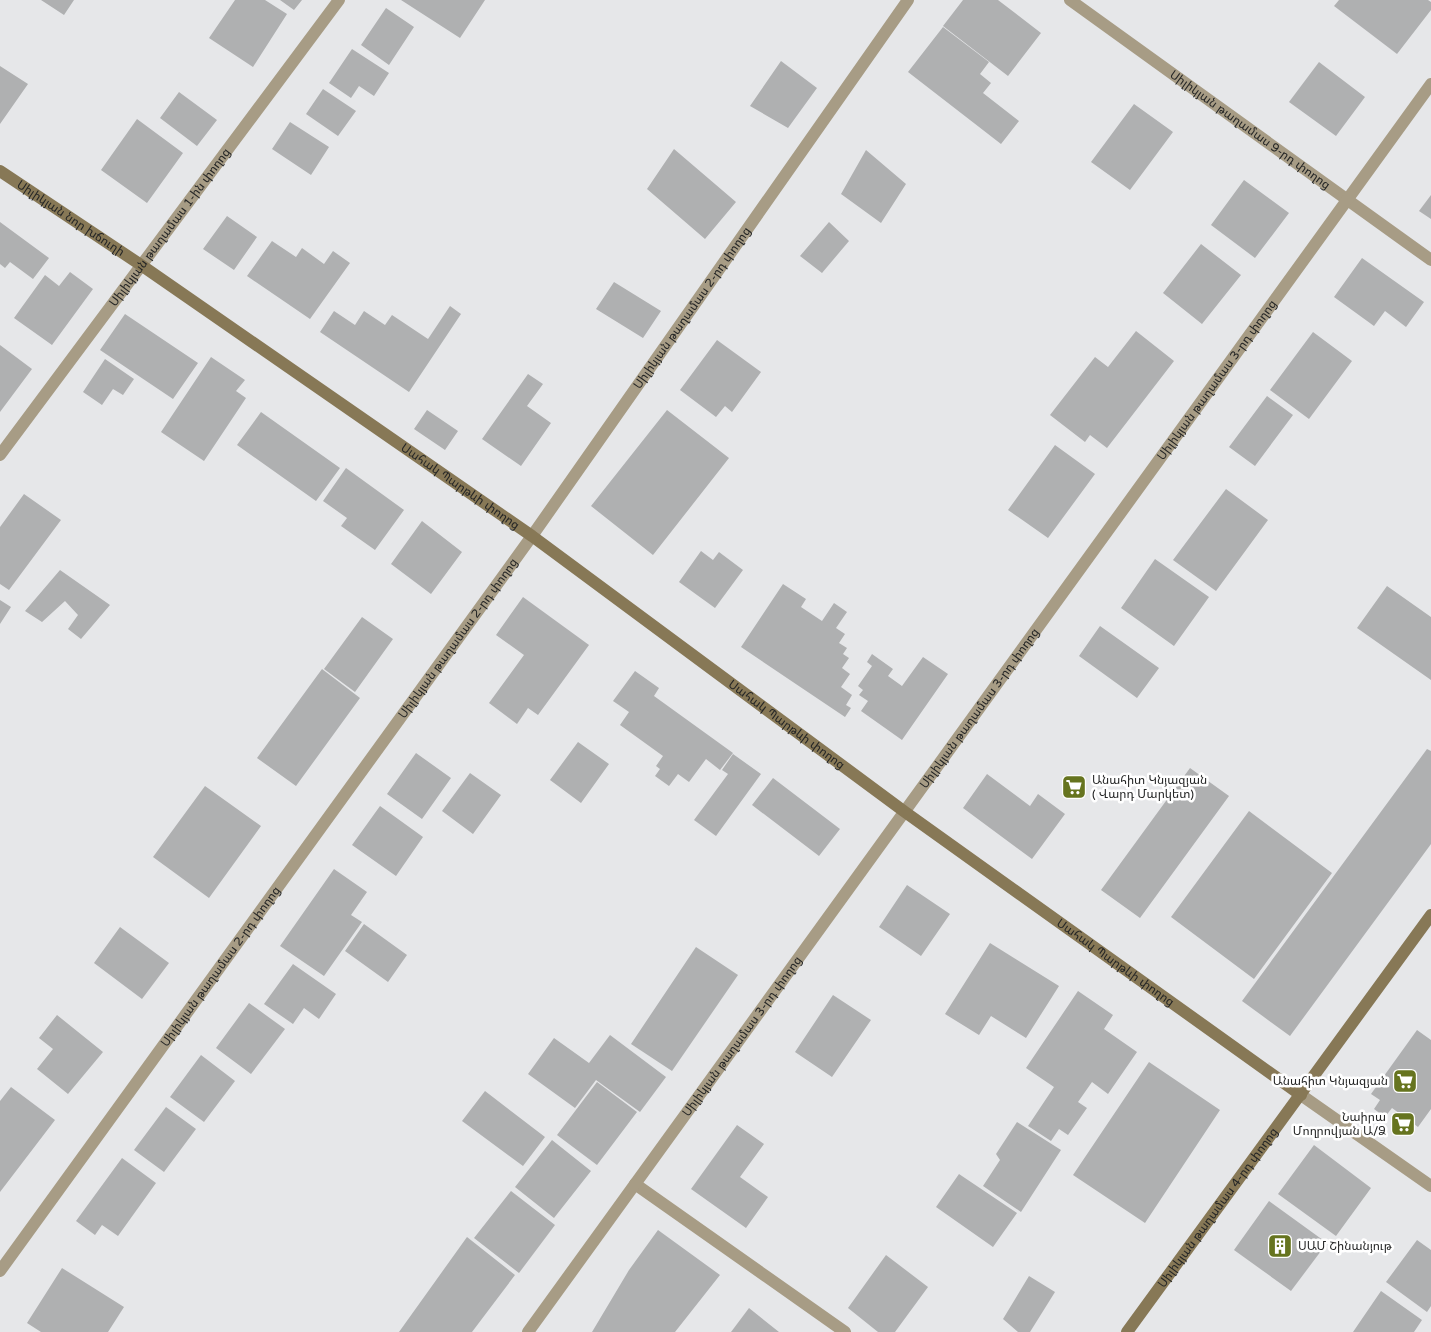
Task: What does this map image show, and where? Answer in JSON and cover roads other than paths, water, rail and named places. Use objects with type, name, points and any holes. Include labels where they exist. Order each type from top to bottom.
[{"type":"main road","name":"Սիլիկյան նոր խճուղի","points":[[0,171],[141,265]]},
{"type":"main road","name":"Սահակ Պարթևի փողոց","points":[[141,265],[532,536],[905,812],[1301,1095]]},
{"type":"main road","name":"Սիլիկյան թաղամաս 4-րդ փողոց","points":[[1127,1332],[1431,915]]},
{"type":"street","name":"Սիլիկյան թաղամաս 1-ին փողոց","points":[[0,455],[339,0]]},
{"type":"street","name":"Սիլիկյան թաղամաս 2-րդ փողոց","points":[[0,1271],[532,536],[908,0]]},
{"type":"street","name":"Սիլիկյան թաղամաս 9-րդ փողոց","points":[[1070,0],[1431,260]]},
{"type":"street","name":"Սիլիկյան թաղամաս 3-րդ փողոց","points":[[528,1332],[1431,84]]},
{"type":"street","name":"Սահակ Պարթևի փողոց","points":[[1301,1095],[1431,1186]]},
{"type":"street","points":[[635,1184],[845,1332]]},
{"type":"place","name":"Անահիտ Կնյազյան ( Վարդ Մարկետ)","points":[[1074,787]]},
{"type":"place","name":"Անահիտ Կնյազյան","points":[[1405,1081]]},
{"type":"place","name":"Նաիրա Մողրովյան Ա/Ձ","points":[[1403,1124]]},
{"type":"place","name":"ՍԱՄ Շինանյութ","points":[[1280,1246]]}]
